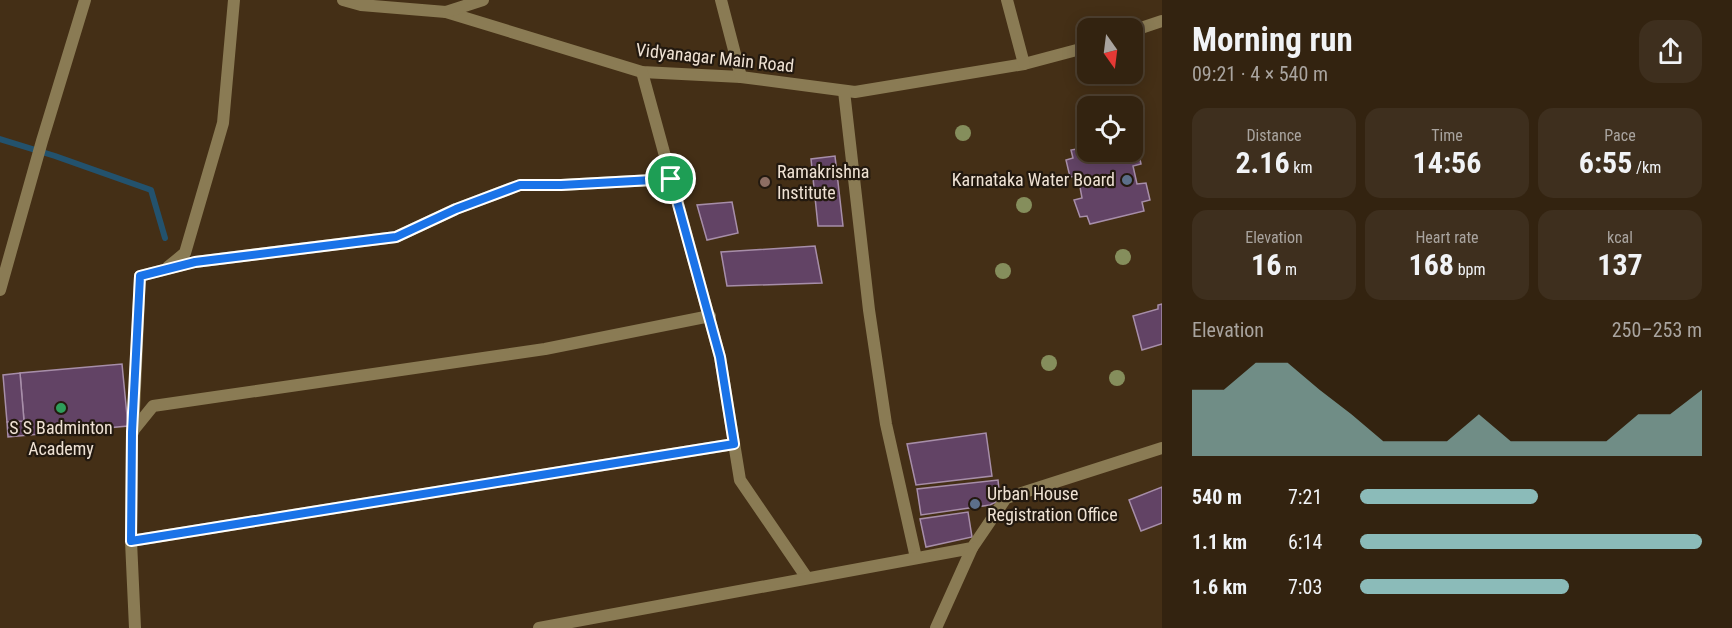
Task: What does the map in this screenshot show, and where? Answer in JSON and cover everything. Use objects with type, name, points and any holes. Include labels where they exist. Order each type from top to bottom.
[{"type":"street","points":[[0,290],[85,0]]},
{"type":"street","points":[[165,270],[185,253],[223,123],[234,0]]},
{"type":"street","name":"Vidyanagar Main Road","points":[[343,0],[361,5],[406,5],[446,12],[642,72],[741,77],[855,92],[1024,64],[1077,49]]},
{"type":"street","points":[[446,12],[483,0]]},
{"type":"street","points":[[721,0],[741,77]]},
{"type":"street","points":[[1007,0],[1024,64]]},
{"type":"street","points":[[1143,27],[1162,21]]},
{"type":"street","points":[[642,72],[720,357],[740,480],[807,578]]},
{"type":"street","points":[[844,91],[869,310],[884,412],[916,558]]},
{"type":"street","points":[[135,628],[131,541],[132,432],[140,276],[195,262],[396,237],[456,209],[520,185],[671,179]]},
{"type":"street","points":[[132,432],[153,406],[545,349],[710,316]]},
{"type":"street","points":[[131,541],[734,444]]},
{"type":"street","points":[[936,628],[972,548],[1006,498],[1162,448]]},
{"type":"street","points":[[539,628],[972,548]]},
{"type":"building","points":[[1077,149],[1077,162],[1141,162],[1141,164],[1133,166],[1137,184],[1146,183],[1150,200],[1142,202],[1144,211],[1090,224],[1087,216],[1080,217],[1074,200],[1082,198],[1078,176],[1070,177],[1066,160],[1073,158],[1071,150]]},
{"type":"building","points":[[835,156],[843,226],[818,226],[811,159]]},
{"type":"building","points":[[732,202],[738,233],[707,240],[697,205]]},
{"type":"building","points":[[815,246],[822,283],[727,286],[721,252]]},
{"type":"building","points":[[1162,304],[1162,344],[1142,350],[1133,316],[1158,309],[1158,305]]},
{"type":"building","points":[[122,364],[128,426],[8,437],[7,422],[24,421],[20,373]]},
{"type":"building","points":[[20,373],[24,421],[7,422],[3,375]]},
{"type":"building","points":[[986,433],[992,476],[916,485],[907,444]]},
{"type":"building","points":[[998,480],[1000,500],[990,505],[921,515],[917,489]]},
{"type":"building","points":[[1162,487],[1162,523],[1141,531],[1129,500]]},
{"type":"building","points":[[968,512],[972,537],[926,547],[920,519]]},
{"type":"waterway","points":[[0,139],[151,190],[165,238]]},
{"type":"place","name":"Karnataka Water Board","points":[[1127,180]]},
{"type":"place","name":"Ramakrishna Institute","points":[[765,182]]},
{"type":"place","name":"S S Badminton Academy","points":[[61,408]]},
{"type":"place","name":"Urban House Registration Office","points":[[975,504]]},
{"type":"route","points":[[671,179],[720,357],[734,444],[131,541],[132,432],[140,276],[195,262],[396,237],[456,209],[520,185],[671,179]]}]
